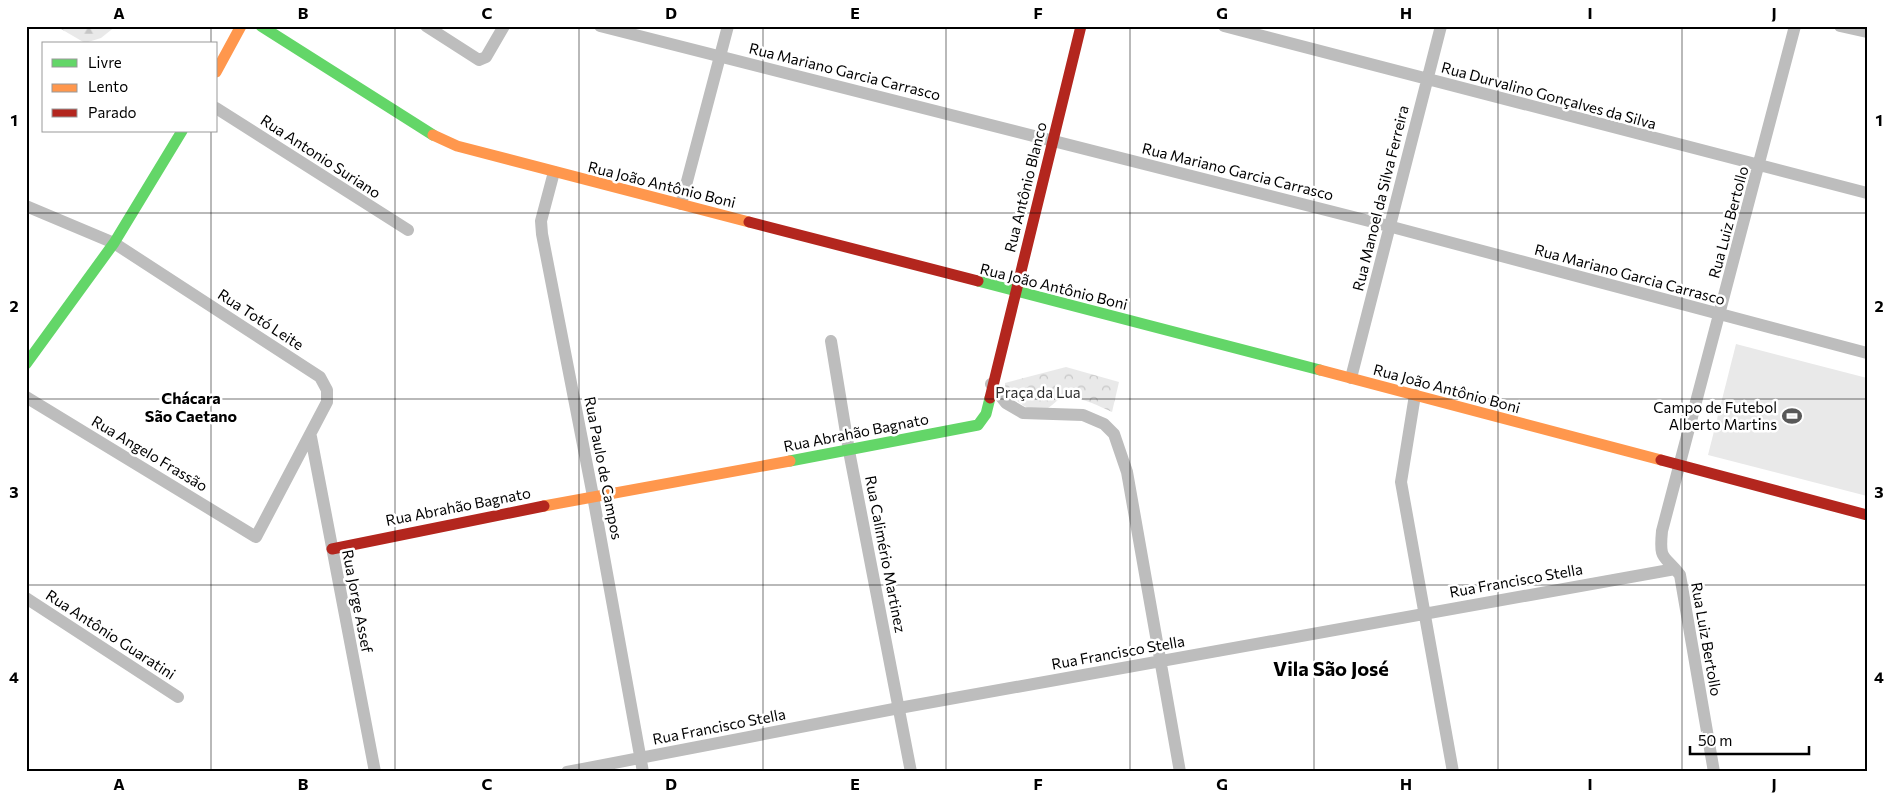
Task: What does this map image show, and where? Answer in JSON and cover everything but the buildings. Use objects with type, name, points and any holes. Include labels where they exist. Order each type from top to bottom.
[{"type":"street","points":[[218,68],[241,26]]},
{"type":"street","name":"Rua João Antônio Boni","points":[[261,26],[440,139],[457,146],[1351,378],[1867,515]]},
{"type":"street","points":[[426,26],[479,60],[486,57],[504,26]]},
{"type":"street","name":"Rua Mariano Garcia Carrasco","points":[[600,26],[1390,226],[1867,353]]},
{"type":"street","points":[[681,204],[728,26]]},
{"type":"street","name":"Rua Antônio Blanco","points":[[991,384],[1081,26]]},
{"type":"street","name":"Rua Durvalino Gonçalves da Silva","points":[[1224,26],[1760,167],[1867,193]]},
{"type":"street","name":"Rua Manoel da Silva Ferreira","points":[[1351,378],[1440,26]]},
{"type":"street","name":"Rua Luiz Bertollo","points":[[1714,772],[1680,575],[1666,562],[1660,551],[1662,531],[1760,167],[1795,26]]},
{"type":"street","points":[[1840,26],[1867,32]]},
{"type":"street","name":"Rua Antonio Suriano","points":[[218,109],[408,230]]},
{"type":"street","points":[[26,364],[114,243],[181,132]]},
{"type":"street","name":"Rua Paulo de Campos","points":[[554,172],[542,221],[542,234],[593,496],[643,772]]},
{"type":"street","name":"Rua Totó Leite","points":[[26,206],[114,243],[320,377],[327,390],[327,402],[256,537]]},
{"type":"street","name":"Rua Calimério Martinez","points":[[831,341],[911,772]]},
{"type":"street","points":[[991,384],[1006,403],[1023,413],[1082,415],[1104,424],[1114,434],[1128,472],[1180,772]]},
{"type":"street","name":"Rua Abrahão Bagnato","points":[[332,549],[593,496],[850,451],[978,425],[986,414],[991,384]]},
{"type":"street","points":[[1415,395],[1401,482],[1453,772]]},
{"type":"street","name":"Rua Angelo Frassão","points":[[26,397],[256,537]]},
{"type":"street","name":"Rua Jorge Assef","points":[[310,437],[374,772]]},
{"type":"street","name":"Rua Francisco Stella","points":[[567,772],[899,708],[1425,612],[1675,569]]},
{"type":"street","name":"Rua Antônio Guaratini","points":[[26,598],[178,696]]},
{"type":"green space","points":[[56,26],[116,26],[101,38],[83,42]]},
{"type":"green space","name":"Campo de Futebol Alberto Martins","points":[[1736,344],[1867,378],[1867,496],[1708,455]]},
{"type":"green space","name":"Praça da Lua","points":[[1066,367],[1119,382],[1112,412],[1088,402],[1069,397],[1056,401],[1046,409],[1034,410],[1023,405],[1005,389],[1005,383]]},
{"type":"traffic: fast","points":[[261,26],[433,135]]},
{"type":"traffic: fast","points":[[26,364],[114,243],[181,132]]},
{"type":"traffic: fast","points":[[978,281],[1320,370]]},
{"type":"traffic: fast","points":[[790,461],[978,425],[986,414],[990,398]]},
{"type":"traffic: slow","points":[[218,68],[241,26]]},
{"type":"traffic: slow","points":[[433,135],[457,146],[749,222]]},
{"type":"traffic: slow","points":[[1320,370],[1661,460]]},
{"type":"traffic: slow","points":[[544,506],[790,461]]},
{"type":"traffic: jam","points":[[990,398],[1081,26]]},
{"type":"traffic: jam","points":[[749,222],[978,281]]},
{"type":"traffic: jam","points":[[1661,460],[1867,515]]},
{"type":"traffic: jam","points":[[332,549],[544,506]]},
{"type":"place","name":"Campo de Futebol Alberto Martins","points":[[1792,416]]},
{"type":"district","name":"Chácara São Caetano","points":[[191,406]]},
{"type":"district","name":"Vila São José","points":[[1331,668]]}]
